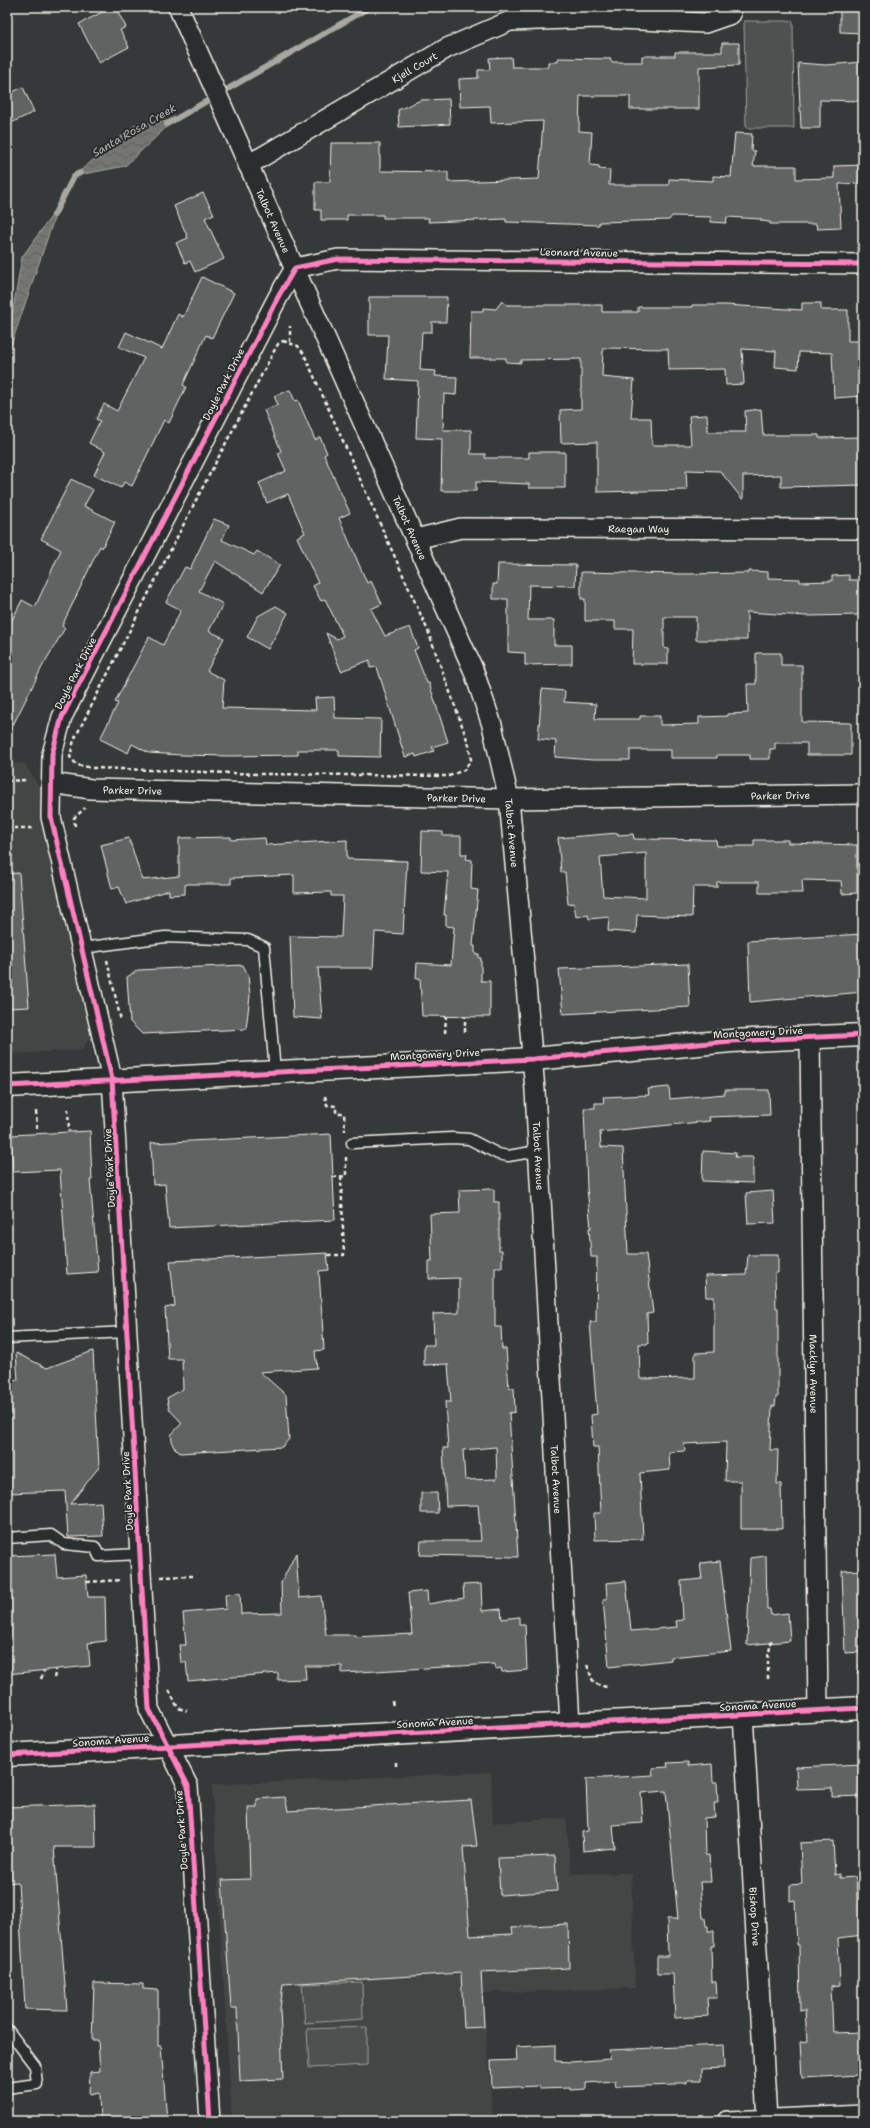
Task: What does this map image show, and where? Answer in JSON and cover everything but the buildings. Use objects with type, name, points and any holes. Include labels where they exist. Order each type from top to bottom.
[{"type":"main road","name":"Montgomery Drive","points":[[7,1086],[112,1079],[533,1059],[730,1041],[863,1035]]},
{"type":"main road","name":"Sonoma Avenue","points":[[7,1755],[167,1745],[863,1708]]},
{"type":"street","name":"Talbot Avenue","points":[[178,7],[473,669],[492,725],[509,799],[533,1059],[570,1724]]},
{"type":"street","name":"Kjell Court","points":[[245,158],[448,48],[510,21],[603,13],[705,23],[731,14],[730,7]]},
{"type":"street","name":"Leonard Avenue","points":[[295,268],[338,259],[863,264]]},
{"type":"street","name":"Doyle Park Drive","points":[[210,2121],[188,1786],[149,1709],[112,1079],[51,817],[52,754],[62,717],[278,297],[295,268]]},
{"type":"street","name":"Raegan Way","points":[[416,539],[461,528],[863,529]]},
{"type":"street","name":"Parker Drive","points":[[51,783],[91,790],[509,799],[863,794]]},
{"type":"street","name":"Macklyn Avenue","points":[[810,1038],[818,1711]]},
{"type":"street","name":"Bishop Drive","points":[[743,1715],[767,2119]]},
{"type":"street","points":[[728,2121],[863,2115]]},
{"type":"lane","points":[[82,948],[165,937],[248,940],[264,947],[275,1071]]},
{"type":"lane","points":[[352,1143],[452,1138],[469,1139],[498,1154],[516,1155],[538,1151]]},
{"type":"lane","points":[[7,1338],[128,1332]]},
{"type":"lane","points":[[7,1538],[51,1535],[64,1544],[95,1547],[99,1556],[139,1554]]},
{"type":"lane","points":[[7,2029],[35,2066],[37,2084],[7,2088]]},
{"type":"path","points":[[290,326],[290,342]]},
{"type":"path","points":[[283,341],[290,342],[298,346],[304,354],[403,573],[428,631],[469,745],[471,760],[464,770],[449,776],[260,774],[93,768],[77,765],[70,757],[78,733],[194,504],[276,348],[283,341]]},
{"type":"path","points":[[7,780],[26,780]]},
{"type":"path","points":[[76,833],[74,818],[86,807],[91,790]]},
{"type":"path","points":[[7,828],[33,828]]},
{"type":"path","points":[[103,945],[122,1027]]},
{"type":"path","points":[[445,1033],[446,1016]]},
{"type":"path","points":[[465,1017],[465,1032]]},
{"type":"path","points":[[68,1109],[69,1131]]},
{"type":"path","points":[[36,1111],[37,1130]]},
{"type":"path","points":[[328,1255],[344,1255],[341,1176]]},
{"type":"path","points":[[161,1577],[192,1576]]},
{"type":"path","points":[[86,1582],[122,1580]]},
{"type":"path","points":[[768,1679],[768,1657],[772,1638]]},
{"type":"path","points":[[858,1674],[863,1652]]},
{"type":"path","points":[[586,1663],[591,1679],[597,1685],[607,1687]]},
{"type":"path","points":[[54,1678],[56,1670]]},
{"type":"path","points":[[41,1679],[44,1671]]},
{"type":"path","points":[[168,1689],[178,1708],[187,1711]]},
{"type":"path","points":[[392,1701],[393,1706]]},
{"type":"path","points":[[396,1762],[396,1767]]},
{"type":"shaded area","points":[[744,21],[793,21],[794,128],[746,128]]},
{"type":"shaded area","points":[[24,763],[44,794],[43,827],[91,1035],[82,1050],[7,1054],[7,764]]},
{"type":"shaded area","points":[[491,1772],[493,1823],[566,1818],[571,1874],[631,1873],[635,1988],[483,1993],[493,2121],[232,2121],[212,1785]]},
{"type":"shaded area","points":[[362,1982],[363,2019],[305,2023],[302,1984]]},
{"type":"shaded area","points":[[367,2027],[367,2065],[309,2068],[307,2029]]},
{"type":"water","points":[[174,120],[125,166],[74,176],[135,125]]},
{"type":"water","points":[[58,207],[7,357],[7,345],[22,257]]},
{"type":"waterway","name":"Santa Rosa Creek","points":[[167,124],[370,7]]},
{"type":"waterway","name":"Santa Rosa Creek","points":[[54,215],[74,176],[80,173]]},
{"type":"cycle path","points":[[210,2121],[188,1786],[149,1709],[112,1079],[51,817],[52,754],[62,717],[278,297],[295,268],[338,259],[863,264]]},
{"type":"cycle path","points":[[7,1086],[533,1059],[731,1041],[863,1035]]},
{"type":"cycle path","points":[[7,1755],[863,1708]]}]
